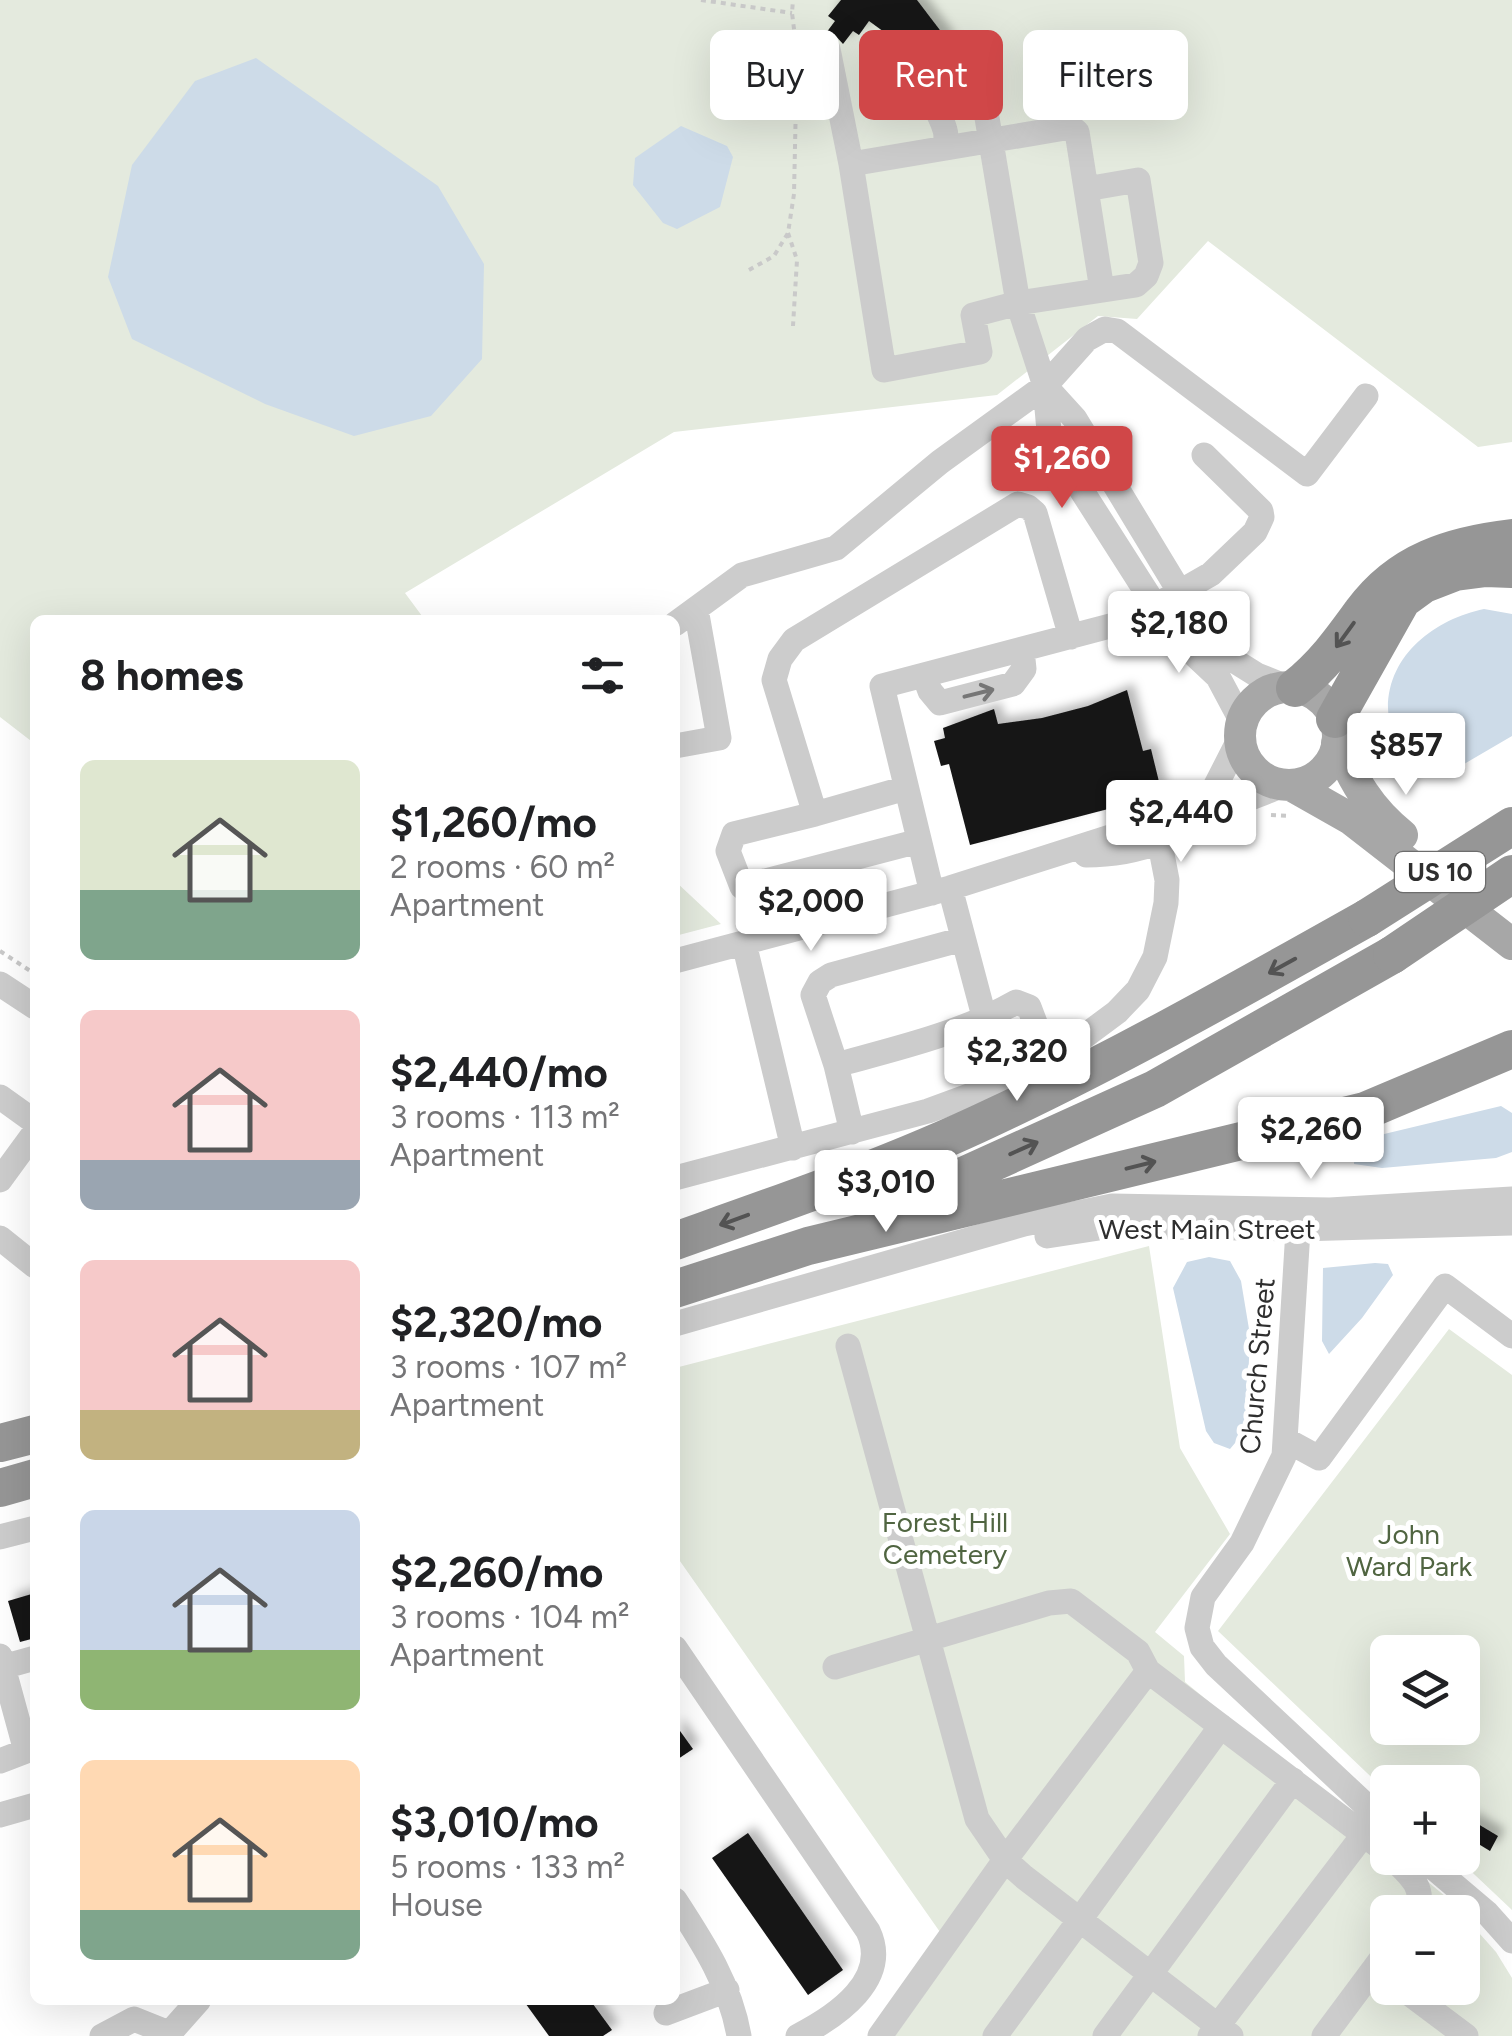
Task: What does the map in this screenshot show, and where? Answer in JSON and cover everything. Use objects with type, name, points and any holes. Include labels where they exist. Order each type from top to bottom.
[{"type":"highway","points":[[1293,687],[1319,669],[1364,608],[1392,579],[1417,561],[1476,542],[1512,538]]},
{"type":"highway","points":[[1336,731],[1402,600],[1424,584],[1455,572],[1512,569]]},
{"type":"highway","name":"US 10","points":[[680,1239],[834,1184],[992,1118],[1166,1030],[1367,918],[1512,826]]},
{"type":"highway","name":"US 10","points":[[680,1287],[808,1246],[1155,1089],[1496,901]]},
{"type":"highway","points":[[808,1246],[1365,1111],[1503,1056]]},
{"type":"highway","points":[[0,1444],[30,1435]]},
{"type":"highway","points":[[0,1488],[30,1479]]},
{"type":"main road","points":[[1496,901],[1351,819],[1254,771],[1247,761],[1241,730],[1248,708],[1259,697],[1293,687],[1316,695],[1336,731],[1358,790],[1379,816],[1496,901],[1512,944]]},
{"type":"main road","points":[[1286,785],[1319,774],[1330,763],[1336,731]]},
{"type":"street","points":[[680,960],[941,890],[1170,818],[1214,789],[1241,730],[1218,677],[1185,646],[1156,607],[1080,488],[1049,431],[1045,386],[1018,303],[983,94],[971,75],[958,66],[944,67],[931,80],[930,100],[945,130],[946,148]]},
{"type":"street","points":[[839,105],[884,370],[980,352],[973,316],[1018,303],[1136,284],[1146,276],[1151,264],[1138,180],[1086,189]]},
{"type":"street","points":[[851,164],[1071,127],[1077,132],[1102,290]]},
{"type":"street","points":[[680,620],[742,575],[836,548],[940,462],[1045,386],[1087,339],[1105,329],[1117,331],[1307,474],[1366,396]]},
{"type":"street","points":[[1045,386],[1075,420],[1179,593],[1233,660],[1257,675],[1293,687]]},
{"type":"street","points":[[984,1020],[964,939],[920,840],[882,686],[1129,621],[1211,574],[1255,532],[1262,517],[1261,511],[1204,455]]},
{"type":"street","points":[[814,814],[774,680],[780,659],[794,640],[1018,504],[1028,506],[1034,513],[1070,636]]},
{"type":"street","points":[[680,745],[719,738],[696,609]]},
{"type":"street","points":[[1061,855],[1106,855],[1160,844],[1238,803],[1286,785]]},
{"type":"street","points":[[906,788],[734,834],[728,851],[742,887],[920,840]]},
{"type":"street","points":[[680,1177],[928,1112],[977,1093],[1078,1041],[1117,1012],[1138,990],[1155,957],[1166,902],[1165,863],[1160,844]]},
{"type":"street","points":[[852,1132],[836,1065],[816,1009],[814,996],[820,982],[832,975],[964,939]]},
{"type":"street","points":[[744,943],[793,1148]]},
{"type":"street","points":[[0,984],[30,1004]]},
{"type":"street","points":[[836,1065],[984,1020],[1016,1002],[1033,1015],[1048,1056]]},
{"type":"street","points":[[0,1098],[30,1119]]},
{"type":"street","points":[[0,1180],[30,1139]]},
{"type":"street","name":"West Main Street","points":[[680,1336],[913,1269],[1058,1234],[1145,1225],[1299,1219],[1512,1199]]},
{"type":"street","name":"West Main Street","points":[[680,1323],[1024,1224],[1112,1206],[1299,1219],[1512,1224]]},
{"type":"street","name":"Church Street","points":[[1299,1219],[1284,1456],[1242,1543],[1203,1597],[1197,1628],[1202,1647],[1216,1665],[1370,1824]]},
{"type":"street","points":[[0,1238],[30,1262]]},
{"type":"street","points":[[1286,1440],[1319,1458],[1445,1286],[1512,1336]]},
{"type":"street","points":[[848,1346],[978,1819],[1004,1860],[1220,2033],[1370,1838]]},
{"type":"street","points":[[0,1537],[30,1529]]},
{"type":"street","points":[[835,1666],[1050,1603],[1071,1601],[1138,1652],[1148,1671],[1292,1780],[1370,1826]]},
{"type":"street","points":[[680,1655],[876,1947],[875,1966],[865,1984],[820,2026],[798,2036]]},
{"type":"street","points":[[30,1659],[2,1662],[30,1748]]},
{"type":"street","points":[[880,2036],[1004,1860],[1148,1671]]},
{"type":"street","points":[[995,2036],[1221,1726]]},
{"type":"street","points":[[0,1761],[30,1751]]},
{"type":"street","points":[[1105,2036],[1292,1780]]},
{"type":"street","points":[[0,1815],[30,1806]]},
{"type":"street","points":[[1442,1875],[1486,1912],[1512,1941]]},
{"type":"street","points":[[680,1908],[727,1990],[739,2036]]},
{"type":"street","points":[[1324,2036],[1370,1981]]},
{"type":"street","points":[[664,2016],[727,1990]]},
{"type":"street","points":[[102,2036],[134,2019],[168,2035],[195,2005]]},
{"type":"street","points":[[1425,2005],[1466,2036]]},
{"type":"path","points":[[701,0],[792,13]]},
{"type":"path","points":[[749,270],[774,256],[788,233],[794,194],[794,0]]},
{"type":"path","points":[[788,233],[797,260],[794,326]]},
{"type":"path","points":[[0,951],[30,971]]},
{"type":"green space","points":[[0,0],[1512,0],[1512,442],[1478,447],[1208,241],[1137,319],[1098,316],[997,395],[674,432],[405,593],[421,615],[30,615],[30,740],[0,717]]},
{"type":"green space","points":[[680,886],[721,924],[680,935]]},
{"type":"green space","name":"Forest Hill Cemetery","points":[[1149,1246],[1180,1448],[1230,1534],[1155,1632],[1184,1656],[1185,1682],[1370,1834],[1370,1875],[1419,1875],[1444,1895],[1370,1895],[1370,2005],[1480,2005],[1480,1934],[1512,1978],[1512,2036],[895,2036],[954,1952],[680,1561],[680,1367]]},
{"type":"green space","name":"John Ward Park","points":[[1449,1329],[1512,1375],[1512,1910],[1475,1875],[1480,1875],[1480,1765],[1370,1765],[1370,1776],[1218,1631]]},
{"type":"water","points":[[256,58],[438,186],[484,264],[482,359],[431,416],[354,436],[265,404],[132,339],[108,277],[132,165],[195,81]]},
{"type":"water","points":[[681,126],[727,146],[733,157],[720,207],[677,229],[663,223],[633,185],[635,158]]},
{"type":"water","points":[[1484,609],[1512,614],[1512,736],[1447,774],[1405,768],[1388,715],[1396,671],[1418,642],[1433,630]]},
{"type":"water","points":[[1501,1106],[1512,1113],[1512,1152],[1496,1158],[1382,1168],[1354,1164],[1355,1141]]},
{"type":"water","points":[[1209,1257],[1230,1261],[1241,1281],[1250,1335],[1246,1430],[1230,1449],[1214,1443],[1206,1431],[1173,1288],[1187,1262]]},
{"type":"water","points":[[1388,1264],[1393,1275],[1329,1354],[1322,1341],[1323,1268]]},
{"type":"building","points":[[841,0],[917,0],[940,30],[881,30],[869,21],[859,35],[853,31],[843,44],[839,30],[828,30],[835,21],[828,16]]},
{"type":"building","points":[[1127,690],[1143,751],[1151,749],[1161,790],[1134,797],[1135,802],[970,845],[949,764],[941,766],[934,741],[945,738],[943,728],[994,709],[998,724],[1042,718]]},
{"type":"building","points":[[30,1594],[30,1639],[20,1642],[8,1601]]},
{"type":"building","points":[[680,1731],[693,1749],[680,1758]]},
{"type":"building","points":[[1480,1825],[1498,1836],[1490,1851],[1480,1845]]},
{"type":"building","points":[[748,1833],[843,1970],[808,1995],[712,1858]]},
{"type":"building","points":[[527,2005],[594,2005],[612,2030],[603,2036],[549,2036]]}]
